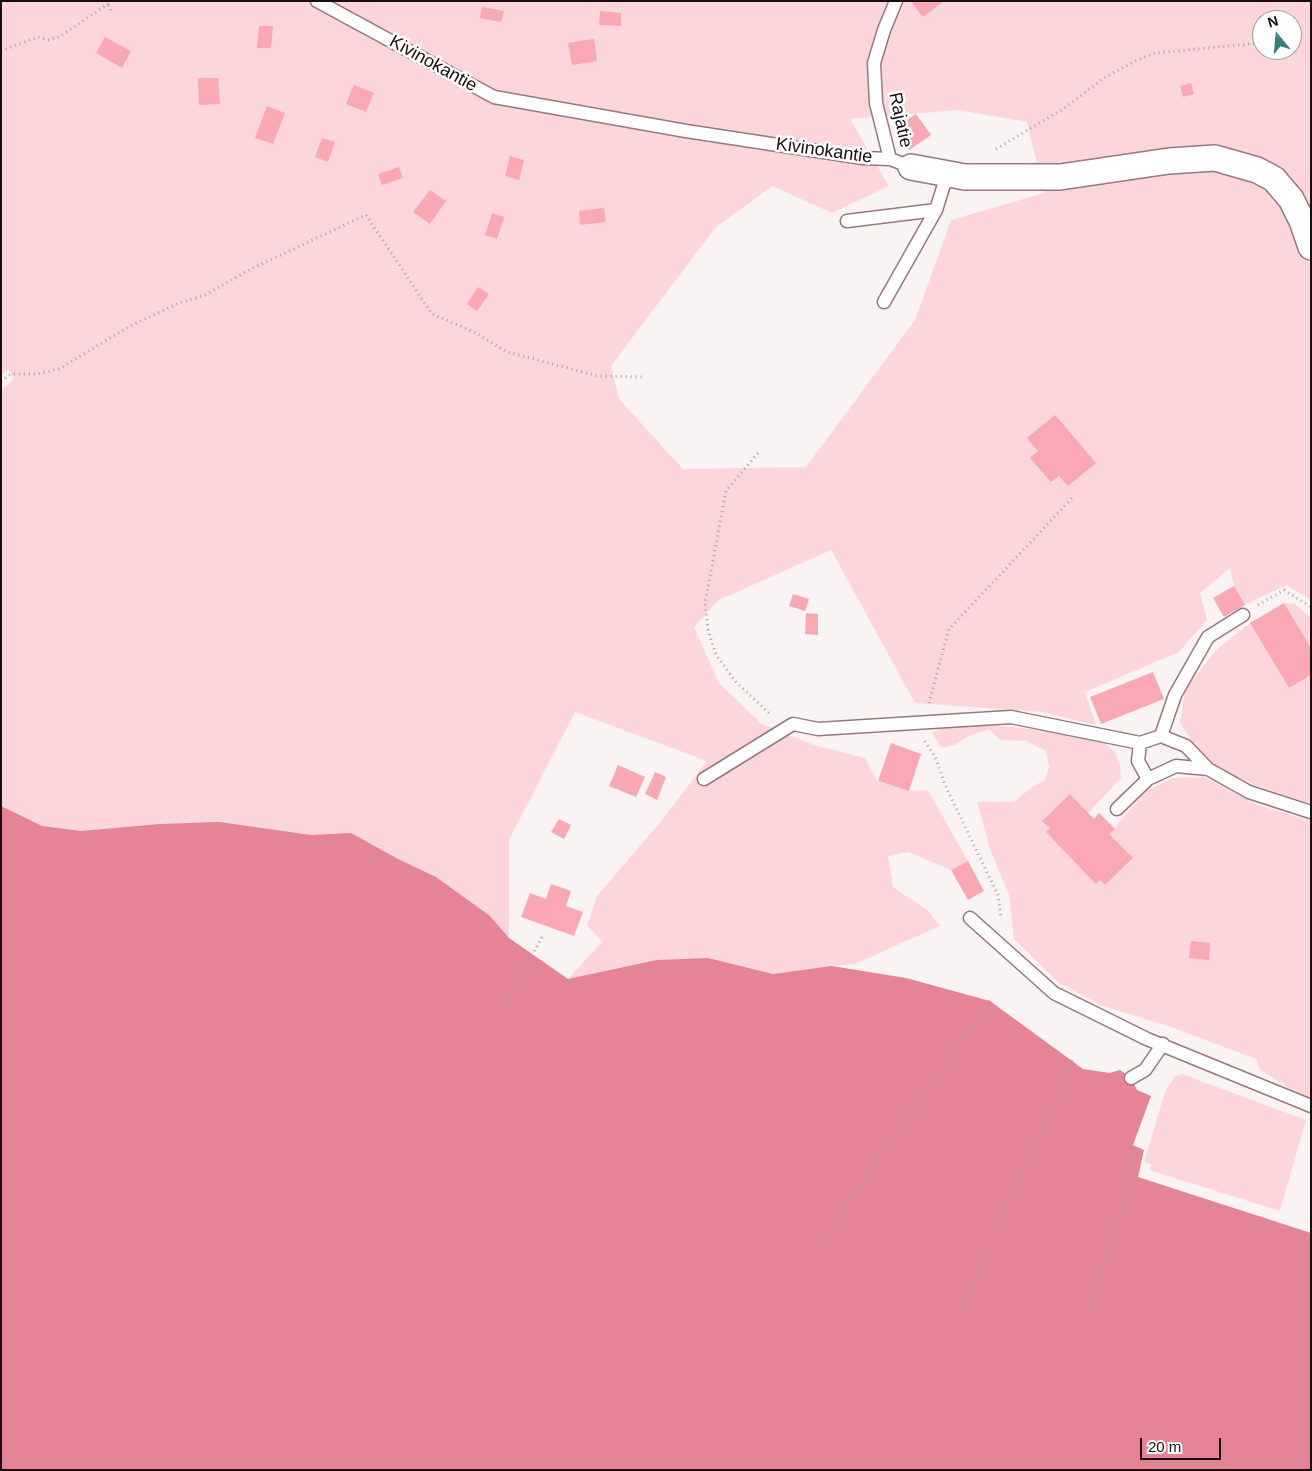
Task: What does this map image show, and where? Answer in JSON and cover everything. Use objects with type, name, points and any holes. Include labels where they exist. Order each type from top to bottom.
[{"type":"street","name":"Kivinokantie","points":[[901,163],[947,175],[1060,177],[1169,161],[1215,158],[1257,170],[1274,179],[1291,200],[1302,221],[1311,247]]},
{"type":"lane","name":"Kivinokantie","points":[[317,1],[494,97],[686,132],[901,163]]},
{"type":"lane","name":"Rajatie","points":[[896,1],[884,30],[874,63],[876,104],[901,163]]},
{"type":"lane","points":[[884,302],[936,210],[947,175]]},
{"type":"lane","points":[[847,221],[936,210]]},
{"type":"lane","points":[[1161,736],[1175,694],[1208,637],[1243,614]]},
{"type":"lane","points":[[704,779],[794,724],[818,730],[1011,717],[1140,744],[1161,736],[1186,746],[1208,769],[1249,792],[1311,812]]},
{"type":"lane","points":[[1140,744],[1138,761],[1148,779]]},
{"type":"lane","points":[[1117,809],[1148,779],[1176,766],[1208,769]]},
{"type":"lane","points":[[970,918],[1054,993],[1162,1044],[1311,1106]]},
{"type":"lane","points":[[1131,1078],[1145,1070],[1162,1044]]},
{"type":"path","points":[[1,51],[38,37],[49,40],[59,37],[112,1]]},
{"type":"path","points":[[108,5],[112,13]]},
{"type":"path","points":[[988,154],[1063,109],[1104,78],[1137,60],[1156,53],[1252,44]]},
{"type":"path","points":[[1,381],[11,374],[37,374],[60,369],[130,326],[204,295],[252,269],[366,215],[432,314],[474,332],[507,352],[598,376],[642,377]]},
{"type":"path","points":[[758,452],[726,491],[704,603],[708,630],[716,655],[736,682],[773,716],[794,724]]},
{"type":"path","points":[[1006,951],[998,895],[945,785],[936,759],[919,723],[949,629],[1073,497]]},
{"type":"path","points":[[1243,614],[1284,590],[1311,607]]},
{"type":"path","points":[[506,1004],[542,936]]},
{"type":"path","points":[[814,1252],[990,1001]]},
{"type":"path","points":[[960,1312],[1072,1060]]},
{"type":"path","points":[[1086,1321],[1138,1147]]},
{"type":"shaded area","points":[[1,1],[1311,1],[1311,600],[1286,585],[1245,605],[1234,586],[1230,568],[1200,593],[1207,620],[1179,652],[1085,692],[1096,725],[1041,712],[915,703],[831,550],[719,600],[694,627],[719,683],[762,724],[814,745],[865,758],[878,782],[909,791],[928,790],[968,861],[951,870],[908,852],[888,856],[893,887],[927,910],[940,926],[855,964],[832,966],[809,992],[546,985],[550,967],[568,979],[602,942],[587,925],[597,896],[662,820],[707,761],[575,712],[509,840],[509,938],[1,865],[1,390],[14,379],[9,370],[1,375]],"holes":[[[959,110],[1027,122],[1044,193],[951,220],[915,320],[806,467],[683,469],[619,399],[611,366],[715,228],[772,186],[832,213],[889,186],[850,119]]]},
{"type":"shaded area","points":[[1284,603],[1294,603],[1311,618],[1311,648]]},
{"type":"shaded area","points":[[1250,623],[1289,688],[1311,675],[1311,804],[1255,785],[1214,766],[1193,743],[1180,723],[1185,690],[1216,650]]},
{"type":"shaded area","points":[[979,724],[1062,732],[1103,742],[1114,751],[1120,763],[1121,778],[1088,813],[1070,794],[1043,821],[1050,828],[1046,832],[1105,885],[1133,859],[1109,834],[1146,791],[1173,778],[1204,777],[1255,804],[1311,821],[1311,1098],[1298,1093],[1260,1070],[1256,1059],[1168,1026],[1102,1006],[1059,983],[1014,939],[1009,895],[990,849],[977,802],[1014,802],[1032,787],[1045,780],[1049,767],[1046,751],[1026,741],[1000,740],[989,729],[969,736],[954,745],[942,748],[932,733],[943,727]]},
{"type":"shaded area","points":[[1,806],[42,826],[81,831],[160,824],[219,822],[311,835],[351,833],[436,877],[490,916],[509,938],[568,979],[657,960],[708,958],[773,974],[832,966],[906,978],[990,1001],[1083,1069],[1110,1073],[1120,1070],[1131,1078],[1137,1090],[1151,1096],[1133,1145],[1144,1150],[1138,1177],[1311,1233],[1311,1470],[1,1470]]},
{"type":"shaded area","points":[[1182,1074],[1306,1120],[1280,1211],[1149,1170],[1152,1164],[1144,1162],[1165,1092],[1175,1076]]},
{"type":"building","points":[[915,1],[944,1],[923,17],[912,3]]},
{"type":"building","points":[[482,7],[504,11],[501,22],[480,18]]},
{"type":"building","points":[[600,11],[621,13],[621,26],[599,25]]},
{"type":"building","points":[[259,26],[273,26],[271,48],[257,48]]},
{"type":"building","points":[[105,37],[131,51],[122,68],[96,53]]},
{"type":"building","points":[[594,39],[597,61],[572,65],[568,43]]},
{"type":"building","points":[[198,78],[218,78],[220,104],[199,105]]},
{"type":"building","points":[[1191,83],[1194,94],[1183,97],[1180,86]]},
{"type":"building","points":[[354,85],[374,93],[366,112],[346,104]]},
{"type":"building","points":[[267,106],[285,113],[273,144],[255,138]]},
{"type":"building","points":[[916,114],[931,135],[909,150],[895,128]]},
{"type":"building","points":[[322,138],[335,142],[328,162],[315,157]]},
{"type":"building","points":[[510,156],[524,160],[519,180],[505,176]]},
{"type":"building","points":[[399,167],[403,178],[382,185],[378,174]]},
{"type":"building","points":[[430,190],[446,201],[430,224],[413,212]]},
{"type":"building","points":[[604,208],[606,222],[580,225],[579,211]]},
{"type":"building","points":[[492,213],[504,217],[497,239],[485,235]]},
{"type":"building","points":[[478,287],[489,294],[477,311],[467,304]]},
{"type":"building","points":[[1055,415],[1096,463],[1068,486],[1059,476],[1051,482],[1030,458],[1038,451],[1027,438]]},
{"type":"building","points":[[1234,586],[1245,605],[1224,617],[1213,598]]},
{"type":"building","points":[[793,594],[809,599],[805,611],[789,606]]},
{"type":"building","points":[[1284,603],[1311,648],[1311,675],[1289,688],[1250,623]]},
{"type":"building","points":[[806,613],[818,614],[818,635],[805,634]]},
{"type":"building","points":[[1153,672],[1164,699],[1101,724],[1090,697]]},
{"type":"building","points":[[891,743],[921,754],[909,791],[878,781]]},
{"type":"building","points":[[618,765],[645,777],[636,797],[609,786]]},
{"type":"building","points":[[655,772],[666,777],[657,800],[645,794]]},
{"type":"building","points":[[1070,794],[1094,819],[1099,813],[1115,829],[1109,834],[1133,858],[1105,885],[1100,880],[1096,884],[1046,832],[1050,828],[1042,821]]},
{"type":"building","points":[[559,819],[571,825],[564,839],[551,832]]},
{"type":"building","points":[[968,861],[984,891],[968,900],[951,870]]},
{"type":"building","points":[[551,884],[571,891],[566,906],[583,912],[574,936],[521,917],[530,893],[546,899]]},
{"type":"building","points":[[1191,941],[1210,943],[1209,960],[1189,958]]}]
